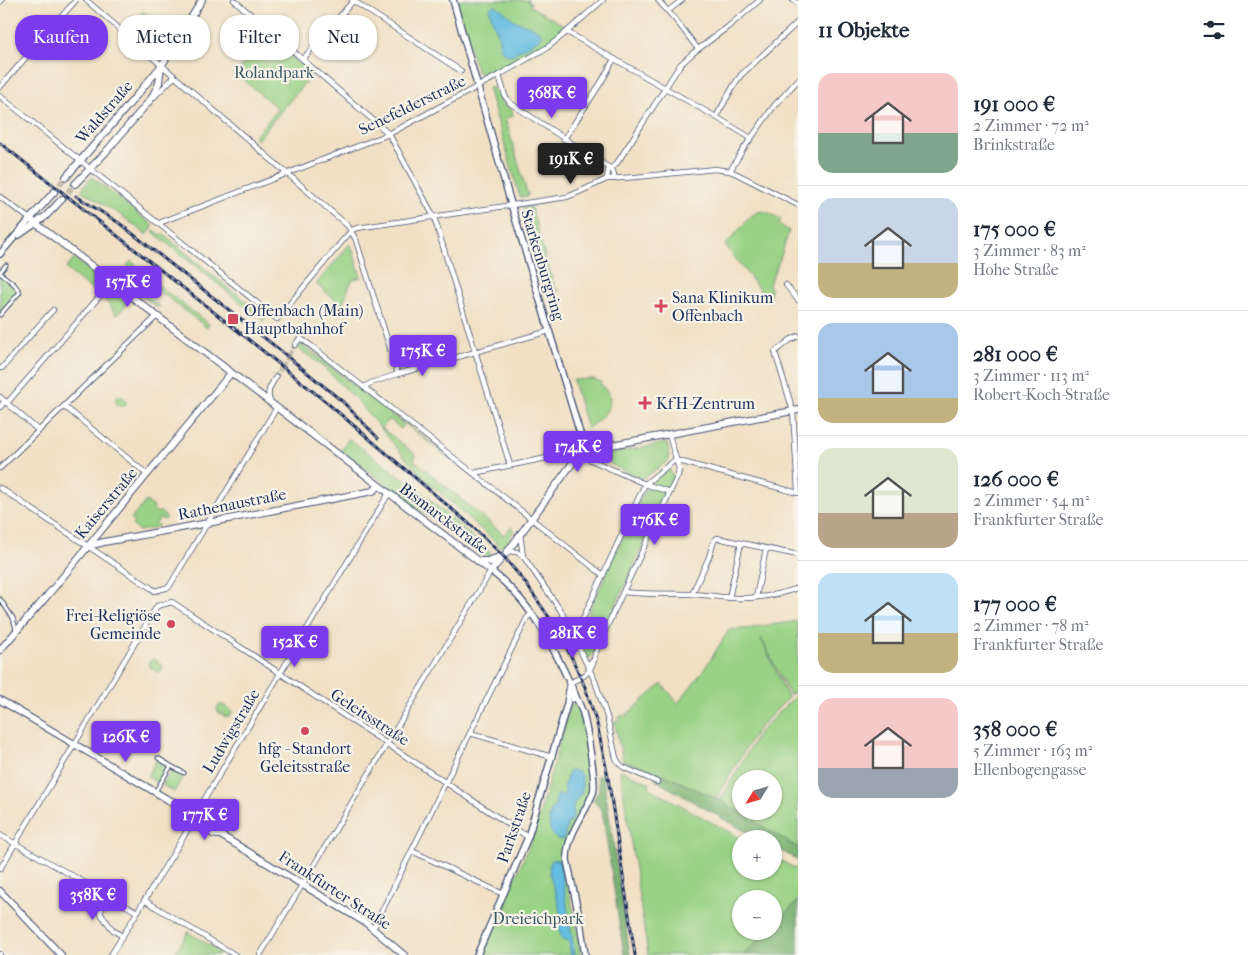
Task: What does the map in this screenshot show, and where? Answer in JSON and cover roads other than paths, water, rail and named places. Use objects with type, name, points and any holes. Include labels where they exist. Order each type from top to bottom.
[{"type":"main road","name":"Waldstraße","points":[[75,184],[84,165],[162,65],[202,0]]},
{"type":"main road","name":"Waldstraße","points":[[66,177],[105,153],[152,99],[159,83],[162,65]]},
{"type":"main road","points":[[33,222],[54,192]]},
{"type":"main road","points":[[33,222],[46,216],[62,199]]},
{"type":"main road","name":"Bismarckstraße","points":[[33,222],[491,571]]},
{"type":"main road","name":"Kaiserstraße","points":[[0,650],[231,373]]},
{"type":"main road","points":[[491,571],[576,458],[585,450],[796,411]]},
{"type":"main road","name":"Rathenaustraße","points":[[88,546],[373,491],[379,486]]},
{"type":"main road","points":[[478,561],[488,561],[507,552]]},
{"type":"main road","name":"Frankfurter Straße","points":[[0,700],[166,799],[176,802],[213,834],[222,836],[373,929],[404,955]]},
{"type":"main road","points":[[0,891],[61,955]]},
{"type":"street","points":[[0,87],[76,0]]},
{"type":"street","points":[[86,0],[348,226],[356,240],[398,374]]},
{"type":"street","points":[[234,0],[389,134],[434,217],[510,465]]},
{"type":"street","points":[[303,59],[353,0],[461,71]]},
{"type":"street","name":"Starkenburgring","points":[[453,0],[511,204],[585,450]]},
{"type":"street","name":"Senefelderstraße","points":[[159,223],[389,134],[548,47],[602,0]]},
{"type":"street","points":[[658,0],[698,49]]},
{"type":"street","points":[[668,11],[682,0]]},
{"type":"street","points":[[607,179],[610,170],[621,157],[680,65],[760,0]]},
{"type":"street","points":[[794,0],[798,4]]},
{"type":"street","points":[[716,117],[741,75],[798,22]]},
{"type":"street","points":[[567,32],[751,138]]},
{"type":"street","points":[[564,139],[614,60]]},
{"type":"street","points":[[499,75],[505,96],[510,103],[613,171],[615,179]]},
{"type":"street","name":"Waldstraße","points":[[152,99],[175,77]]},
{"type":"street","points":[[730,171],[774,106],[798,80]]},
{"type":"street","points":[[0,96],[277,318],[351,231],[357,228],[570,196],[607,179],[636,178],[709,169],[730,171],[743,176],[798,205]]},
{"type":"street","name":"Bismarckstraße","points":[[0,197],[33,222]]},
{"type":"street","points":[[0,254],[15,237],[33,222]]},
{"type":"street","points":[[0,315],[20,292],[0,272],[6,265]]},
{"type":"street","points":[[0,407],[112,282]]},
{"type":"street","points":[[786,285],[798,300]]},
{"type":"street","points":[[0,368],[17,352],[53,310]]},
{"type":"street","points":[[0,468],[157,316]]},
{"type":"street","points":[[364,387],[398,374],[549,331]]},
{"type":"street","points":[[675,460],[798,492],[796,411],[775,352],[798,336]]},
{"type":"street","points":[[295,345],[300,338],[603,575]]},
{"type":"street","points":[[270,402],[269,389],[276,377]]},
{"type":"street","points":[[256,392],[269,389]]},
{"type":"street","points":[[0,397],[39,431]]},
{"type":"street","points":[[63,407],[147,475]]},
{"type":"street","points":[[0,488],[155,591],[169,587],[277,407]]},
{"type":"street","points":[[584,659],[590,660],[595,654],[679,472],[669,435]]},
{"type":"street","points":[[474,473],[585,450],[591,460],[645,484],[670,492]]},
{"type":"street","points":[[574,638],[645,484],[675,460]]},
{"type":"street","name":"Ludwigstraße","points":[[111,955],[388,493]]},
{"type":"street","points":[[520,534],[523,556]]},
{"type":"street","points":[[692,594],[709,557],[714,540],[717,538],[798,555]]},
{"type":"street","points":[[729,598],[740,543]]},
{"type":"street","points":[[756,597],[766,548]]},
{"type":"street","points":[[507,552],[516,552],[523,556],[553,598],[570,630],[595,681],[605,708],[616,758],[619,763],[623,767],[657,782]]},
{"type":"street","points":[[260,955],[491,571]]},
{"type":"street","name":"Bismarckstraße","points":[[491,571],[512,589],[532,613],[544,632],[580,705],[595,787],[569,840],[567,860],[585,955]]},
{"type":"street","points":[[624,592],[692,594],[729,598],[774,595],[798,588]]},
{"type":"street","points":[[0,599],[14,620],[16,632]]},
{"type":"street","name":"Geleitsstraße","points":[[75,744],[157,606],[172,602],[528,837]]},
{"type":"street","points":[[373,929],[527,618],[532,613]]},
{"type":"street","points":[[570,630],[578,628]]},
{"type":"street","points":[[570,683],[589,671],[595,654]]},
{"type":"street","name":"Parkstraße","points":[[477,955],[528,837],[569,702],[570,683]]},
{"type":"street","points":[[569,702],[573,701],[580,705]]},
{"type":"street","points":[[470,733],[552,757]]},
{"type":"street","points":[[0,870],[75,744]]},
{"type":"street","points":[[158,758],[184,774]]},
{"type":"street","points":[[155,792],[171,766]]},
{"type":"street","points":[[196,821],[215,833],[213,833],[196,821]]},
{"type":"street","points":[[0,835],[137,912]]},
{"type":"street","points":[[412,850],[504,894]]},
{"type":"street","points":[[108,896],[100,913],[113,930],[122,936]]},
{"type":"street","points":[[144,900],[235,955]]},
{"type":"water","points":[[494,5],[516,21],[536,29],[541,34],[540,39],[512,55],[504,53],[500,46],[499,37],[491,15],[490,8]]},
{"type":"water","points":[[570,770],[578,772],[582,776],[582,792],[573,805],[573,818],[567,825],[564,838],[560,840],[553,836],[549,820],[556,796],[564,796],[564,785]]},
{"type":"water","points":[[554,859],[559,861],[561,869],[575,955],[571,955],[569,943],[567,940],[562,939],[560,934],[558,900],[549,868],[550,862]]},
{"type":"tunnel","points":[[54,192],[66,177]]},
{"type":"tunnel","points":[[62,199],[75,184]]},
{"type":"tunnel","points":[[276,377],[295,345]]},
{"type":"railway","points":[[0,143],[326,402],[473,527],[504,557],[524,581],[551,620],[571,656],[585,687],[597,724],[608,777],[635,955]]},
{"type":"railway","points":[[76,196],[119,223],[281,351],[343,402],[378,438]]},
{"type":"place","name":"Sana Klinikum Offenbach","points":[[661,306]]},
{"type":"place","name":"Offenbach (Main) Hauptbahnhof","points":[[233,319]]},
{"type":"place","name":"KfH-Zentrum","points":[[645,403]]},
{"type":"place","name":"Frei-Religiöse Gemeinde","points":[[171,624]]},
{"type":"place","name":"hfg - Standort Geleitsstraße","points":[[305,731]]},
{"type":"park label","name":"Rolandpark","points":[[274,72]]},
{"type":"park label","name":"Dreieichpark","points":[[538,918]]}]
